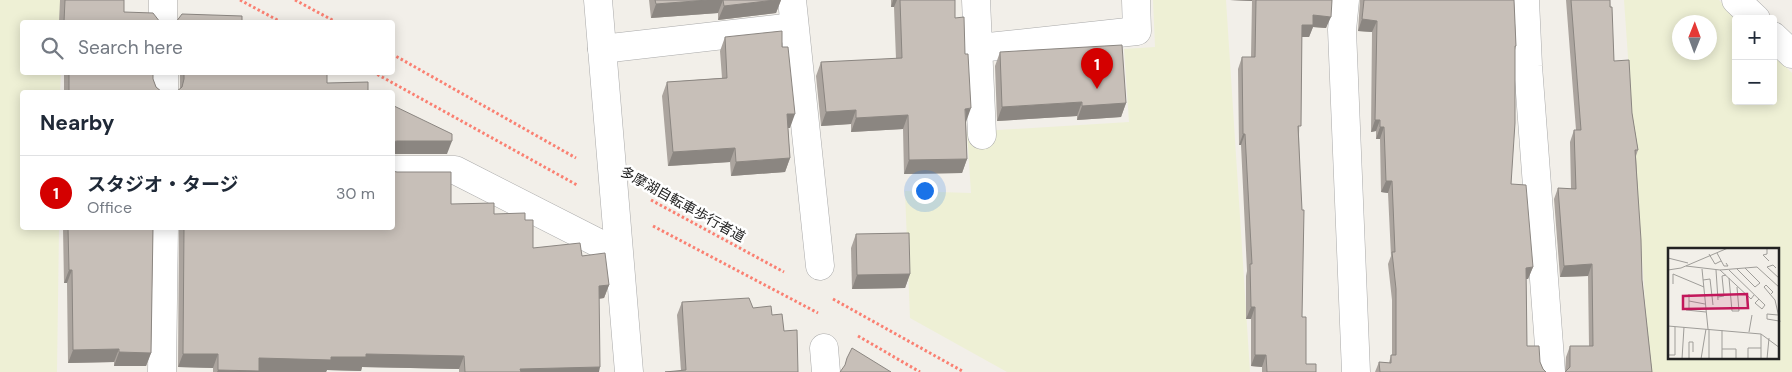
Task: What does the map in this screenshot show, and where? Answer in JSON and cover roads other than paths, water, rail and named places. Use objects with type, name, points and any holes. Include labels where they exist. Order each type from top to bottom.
[{"type":"street","points":[[163,0],[163,20]]},
{"type":"street","points":[[598,0],[629,372]]},
{"type":"street","points":[[792,0],[820,266]]},
{"type":"street","points":[[976,0],[982,135]]},
{"type":"street","points":[[979,48],[1137,31],[1136,0]]},
{"type":"street","points":[[1345,0],[1342,30],[1356,372]]},
{"type":"street","points":[[1526,0],[1528,66],[1551,372]]},
{"type":"street","points":[[1736,0],[1752,15]]},
{"type":"street","points":[[602,49],[794,27]]},
{"type":"street","points":[[1777,40],[1792,54]]},
{"type":"street","points":[[164,75],[164,90]]},
{"type":"street","points":[[395,170],[455,170],[618,253]]},
{"type":"street","points":[[162,372],[164,230]]},
{"type":"place","name":"スタジオ・タージ","points":[[1097,89]]}]
